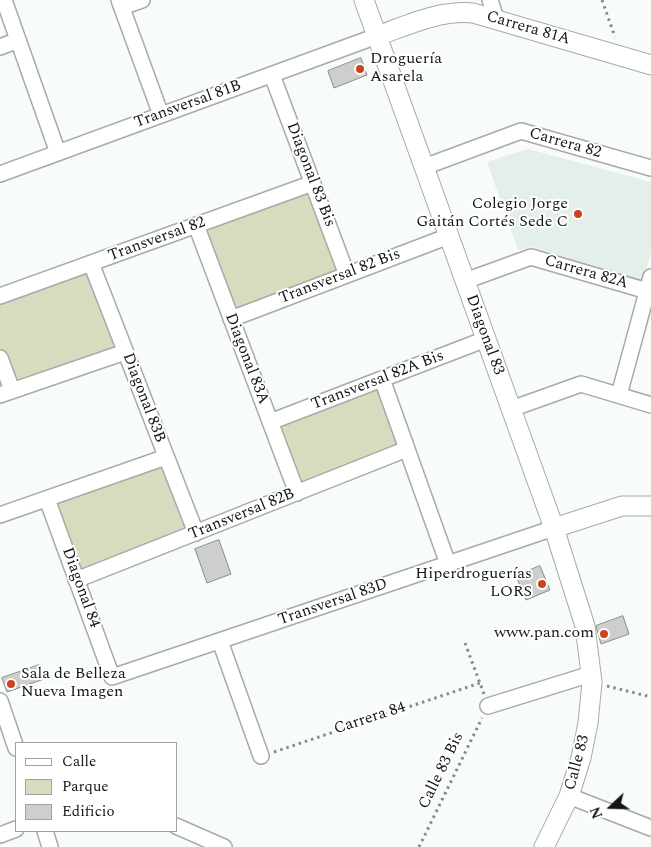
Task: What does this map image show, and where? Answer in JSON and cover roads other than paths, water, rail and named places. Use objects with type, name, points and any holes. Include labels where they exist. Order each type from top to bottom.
[{"type":"street","points":[[4,0],[58,153]]},
{"type":"street","points":[[142,0],[120,4],[161,115]]},
{"type":"street","name":"Diagonal 83","points":[[364,0],[554,528],[585,626],[591,678]]},
{"type":"street","points":[[490,0],[496,19]]},
{"type":"street","name":"Carrera 81A","points":[[377,36],[435,15],[453,12],[473,13],[651,65]]},
{"type":"street","name":"Transversal 81B","points":[[0,174],[377,36]]},
{"type":"street","points":[[0,47],[18,40]]},
{"type":"street","name":"Diagonal 83 Bis","points":[[272,75],[348,275]]},
{"type":"street","name":"Carrera 82","points":[[424,166],[521,131],[651,168]]},
{"type":"street","name":"Transversal 82","points":[[0,296],[314,183]]},
{"type":"street","name":"Diagonal 83A","points":[[196,226],[297,493]]},
{"type":"street","name":"Transversal 82 Bis","points":[[231,319],[449,236]]},
{"type":"street","name":"Carrera 82A","points":[[465,281],[531,257],[650,287]]},
{"type":"street","name":"Diagonal 83B","points":[[91,263],[196,533]]},
{"type":"street","points":[[619,395],[650,287]]},
{"type":"street","name":"Transversal 82A Bis","points":[[270,422],[486,339]]},
{"type":"street","points":[[0,358],[6,392],[125,352]]},
{"type":"street","points":[[382,379],[448,564]]},
{"type":"street","points":[[511,409],[581,384],[651,405]]},
{"type":"street","name":"Transversal 82B","points":[[76,580],[407,450]]},
{"type":"street","points":[[0,515],[166,457]]},
{"type":"street","name":"Diagonal 84","points":[[47,498],[112,677]]},
{"type":"street","points":[[554,528],[622,506],[651,506]]},
{"type":"street","name":"Transversal 83D","points":[[112,677],[554,528]]},
{"type":"street","points":[[220,641],[261,756]]},
{"type":"street","points":[[488,706],[591,678]]},
{"type":"street","name":"Calle 83","points":[[544,847],[570,796],[581,758],[588,723],[591,678]]},
{"type":"street","points":[[0,701],[15,745]]},
{"type":"street","points":[[570,796],[651,828]]},
{"type":"street","points":[[178,827],[224,847]]},
{"type":"street","points":[[0,834],[15,829]]},
{"type":"street","points":[[45,832],[50,847]]},
{"type":"place","name":"Droguería Asarela","points":[[360,69]]},
{"type":"place","name":"Colegio Jorge Gaitán Cortés Sede C","points":[[578,214]]},
{"type":"place","name":"Hiperdroguerías LORS","points":[[542,584]]},
{"type":"place","name":"www.pan.com","points":[[604,634]]},
{"type":"place","name":"Sala de Belleza Nueva Imagen","points":[[11,684]]}]
